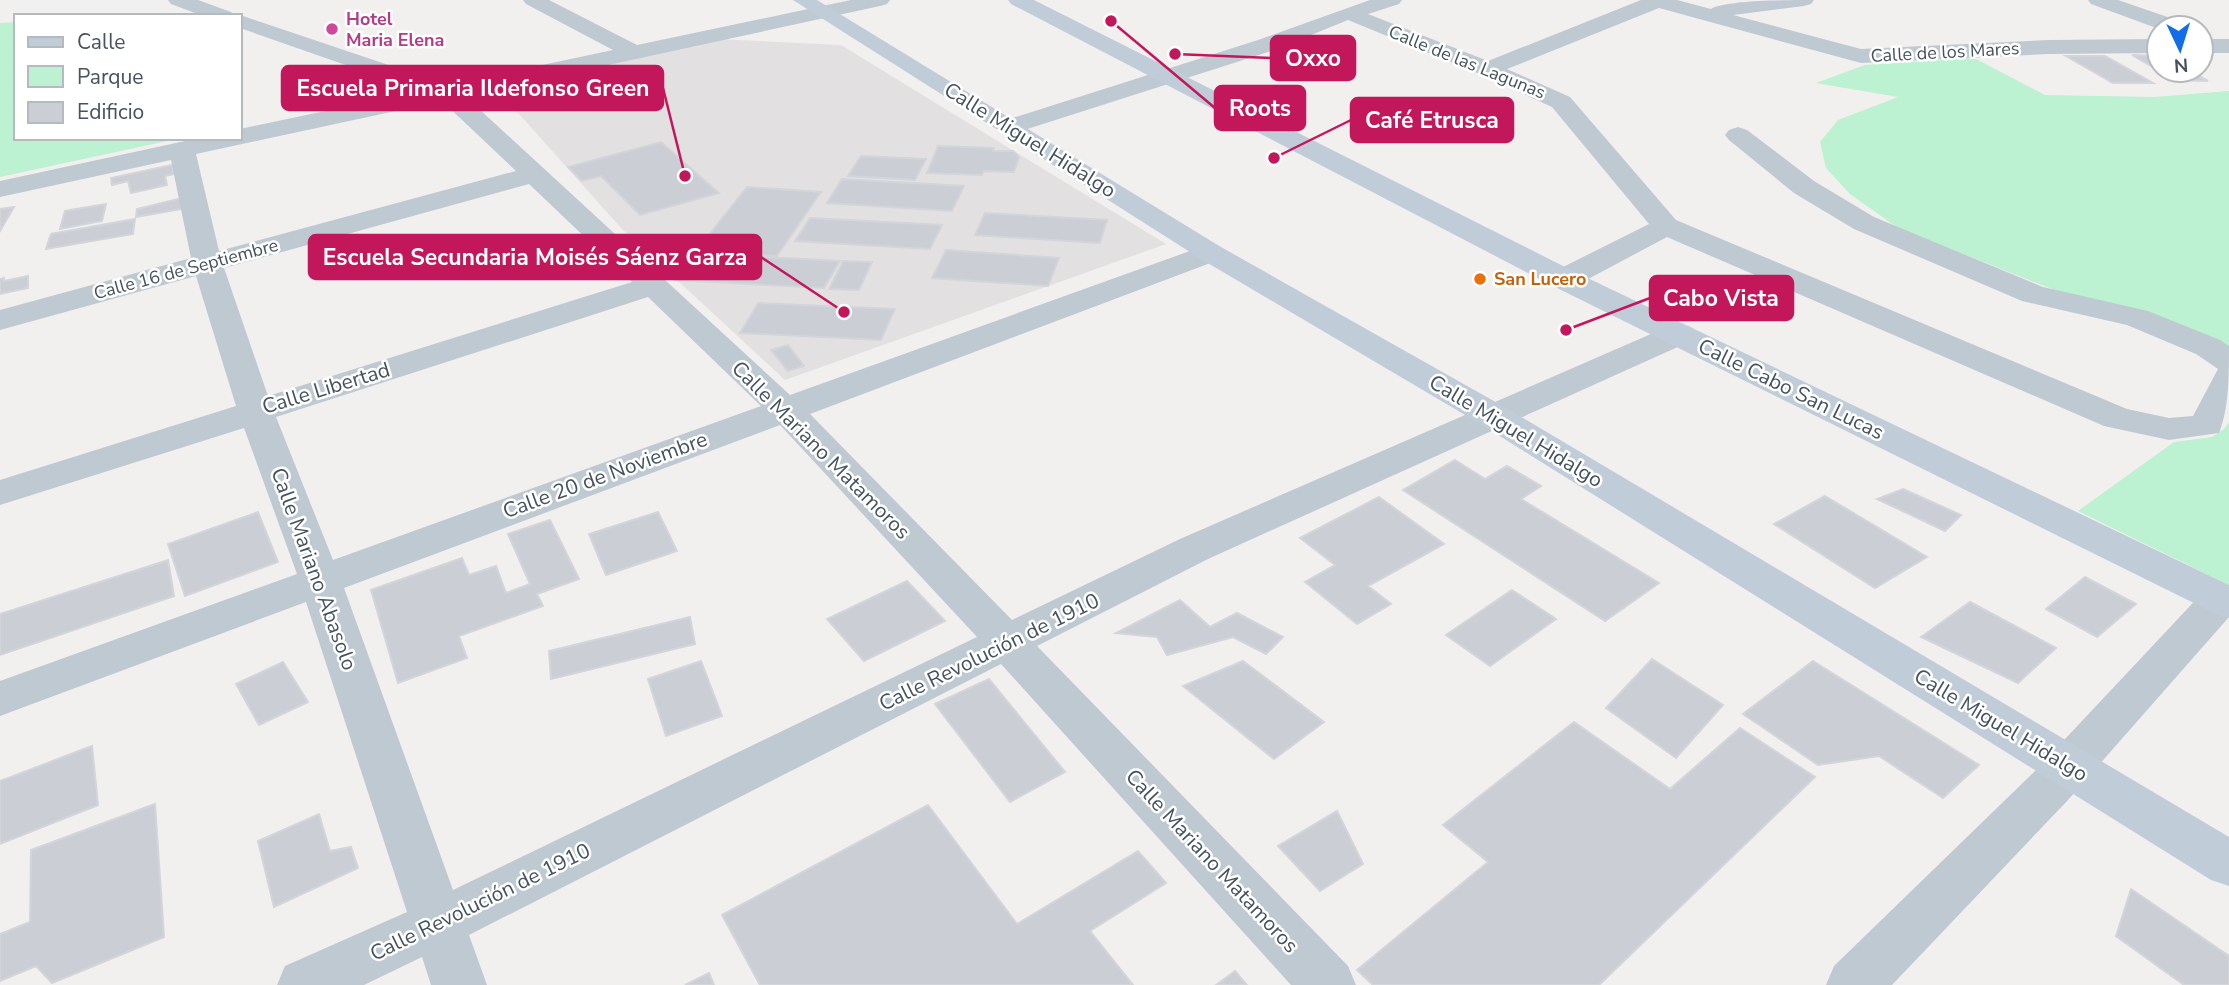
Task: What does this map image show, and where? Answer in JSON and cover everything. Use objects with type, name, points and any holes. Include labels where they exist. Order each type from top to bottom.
[{"type":"main road","name":"Calle Cabo San Lucas","points":[[1018,0],[1564,279],[2225,601]]},
{"type":"main road","name":"Calle Miguel Hidalgo","points":[[813,6],[1211,253],[1495,417],[2229,864]]},
{"type":"street","points":[[178,0],[218,14]]},
{"type":"street","points":[[533,0],[634,53]]},
{"type":"street","points":[[242,137],[634,53],[813,6],[880,0]]},
{"type":"street","points":[[1009,127],[1266,45],[1348,13],[1392,0]]},
{"type":"street","points":[[1488,69],[1655,0]]},
{"type":"street","name":"Calle de los Mares","points":[[1655,0],[1871,57],[2048,47],[2145,46]]},
{"type":"street","points":[[1698,12],[1804,0]]},
{"type":"street","points":[[2098,0],[2145,17]]},
{"type":"street","name":"Calle de las Lagunas","points":[[1348,13],[1554,97],[1568,107],[1666,226]]},
{"type":"street","name":"Calle Mariano Matamoros","points":[[242,22],[447,93],[785,409],[1328,985]]},
{"type":"street","points":[[1738,135],[1804,187],[1864,223],[2033,294],[2137,318],[2208,346],[2229,362]]},
{"type":"street","points":[[0,189],[229,140]]},
{"type":"street","name":"Calle Mariano Abasolo","points":[[182,150],[207,263],[255,410],[320,580],[458,985]]},
{"type":"street","name":"Calle 16 de Septiembre","points":[[0,320],[534,174]]},
{"type":"street","points":[[1564,279],[1666,226],[2117,418],[2169,429],[2206,425],[2229,377]]},
{"type":"street","name":"Calle 20 de Noviembre","points":[[0,699],[1211,253]]},
{"type":"street","name":"Calle Libertad","points":[[0,493],[652,286]]},
{"type":"street","name":"Calle Revolución de 1910","points":[[305,985],[437,924],[1194,549],[1679,334]]},
{"type":"street","points":[[1854,985],[2069,766],[2225,601]]},
{"type":"shaded area","points":[[716,39],[841,45],[1166,244],[785,380],[621,228],[495,87]]},
{"type":"green space","points":[[14,22],[14,140],[172,140],[0,177],[0,23]]},
{"type":"green space","points":[[1974,58],[2045,95],[2154,97],[2229,91],[2229,351],[2208,339],[2062,293],[1898,228],[1850,194],[1826,168],[1820,142],[1838,120],[1898,97],[1816,83],[1865,65]]},
{"type":"green space","points":[[2229,422],[2229,585],[2078,511],[2174,442],[2212,437]]},
{"type":"building","points":[[2132,55],[2145,55],[2145,63]]},
{"type":"building","points":[[2066,56],[2105,56],[2145,78],[2145,83],[2113,83]]},
{"type":"building","points":[[661,142],[719,193],[640,215],[601,176],[582,181],[568,167]]},
{"type":"building","points":[[938,146],[994,148],[993,151],[1013,151],[1019,157],[1014,172],[984,171],[982,175],[927,173]]},
{"type":"building","points":[[861,156],[926,159],[915,180],[848,176]]},
{"type":"building","points":[[172,165],[174,174],[165,176],[167,185],[131,193],[128,181],[112,185],[111,178]]},
{"type":"building","points":[[842,179],[964,186],[952,211],[827,203]]},
{"type":"building","points":[[747,187],[821,192],[777,256],[696,251]]},
{"type":"building","points":[[182,198],[182,209],[136,217],[137,209]]},
{"type":"building","points":[[106,204],[102,221],[60,229],[65,211]]},
{"type":"building","points":[[14,207],[0,231],[0,209]]},
{"type":"building","points":[[985,213],[1107,220],[1100,243],[975,235]]},
{"type":"building","points":[[810,218],[942,225],[930,249],[795,241]]},
{"type":"building","points":[[135,219],[133,234],[46,249],[51,234]]},
{"type":"building","points":[[946,250],[1059,258],[1048,286],[932,278]]},
{"type":"building","points":[[696,253],[840,261],[824,288],[676,280]]},
{"type":"building","points":[[843,261],[872,262],[859,290],[829,289]]},
{"type":"building","points":[[28,276],[28,288],[0,294],[0,279],[4,278],[4,281]]},
{"type":"building","points":[[758,303],[895,309],[881,340],[740,333]]},
{"type":"building","points":[[788,345],[804,366],[788,371],[771,350]]},
{"type":"building","points":[[1455,460],[1485,479],[1507,466],[1541,486],[1521,499],[1659,583],[1605,621],[1403,490]]},
{"type":"building","points":[[1903,489],[1961,515],[1945,531],[1877,499]]},
{"type":"building","points":[[1825,496],[1927,557],[1875,588],[1774,524]]},
{"type":"building","points":[[1379,497],[1444,544],[1368,586],[1391,604],[1357,624],[1305,582],[1335,565],[1300,538]]},
{"type":"building","points":[[258,512],[278,562],[185,596],[168,544]]},
{"type":"building","points":[[658,512],[677,551],[606,575],[589,534]]},
{"type":"building","points":[[550,520],[579,579],[537,594],[543,606],[459,636],[467,658],[398,683],[371,590],[462,558],[469,575],[496,566],[506,593],[530,584],[508,534]]},
{"type":"building","points":[[168,560],[174,596],[0,655],[0,614]]},
{"type":"building","points":[[2085,577],[2136,604],[2097,637],[2046,609]]},
{"type":"building","points":[[907,581],[945,621],[864,661],[827,619]]},
{"type":"building","points":[[1512,590],[1556,619],[1490,666],[1446,635]]},
{"type":"building","points":[[1180,600],[1210,627],[1237,613],[1283,637],[1266,654],[1233,637],[1167,655],[1157,637],[1116,633]]},
{"type":"building","points":[[1970,602],[2056,648],[2018,683],[1921,637]]},
{"type":"building","points":[[690,617],[695,644],[551,679],[549,651]]},
{"type":"building","points":[[1652,659],[1723,705],[1676,758],[1606,708]]},
{"type":"building","points":[[701,661],[722,716],[666,736],[648,679]]},
{"type":"building","points":[[1243,661],[1324,722],[1274,759],[1183,686]]},
{"type":"building","points":[[1813,661],[1979,765],[1943,798],[1879,756],[1818,765],[1743,714]]},
{"type":"building","points":[[283,662],[308,702],[259,725],[236,684]]},
{"type":"building","points":[[989,679],[1065,772],[1010,802],[935,704]]},
{"type":"building","points":[[1574,722],[1670,789],[1740,728],[1815,777],[1599,985],[1373,985],[1357,970],[1488,862],[1443,825]]},
{"type":"building","points":[[92,746],[98,805],[0,844],[0,781]]},
{"type":"building","points":[[155,804],[164,937],[52,983],[36,966],[0,981],[0,934],[30,922],[31,850]]},
{"type":"building","points":[[928,805],[1017,924],[1138,851],[1166,883],[1090,931],[1133,985],[760,985],[722,915]]},
{"type":"building","points":[[1337,811],[1363,864],[1320,891],[1278,846]]},
{"type":"building","points":[[319,814],[330,851],[351,847],[358,868],[274,907],[258,841]]},
{"type":"building","points":[[2131,889],[2229,956],[2229,985],[2184,985],[2116,936]]},
{"type":"building","points":[[1235,971],[1247,985],[1216,985]]},
{"type":"building","points":[[709,973],[714,985],[685,985]]},
{"type":"place","name":"Roots","points":[[1111,21]]},
{"type":"place","name":"Hotel Maria Elena","points":[[332,29]]},
{"type":"place","name":"Oxxo","points":[[1175,54]]},
{"type":"place","name":"Café Etrusca","points":[[1274,158]]},
{"type":"place","name":"Escuela Primaria Ildefonso Green","points":[[685,176]]},
{"type":"place","name":"San Lucero","points":[[1480,279]]},
{"type":"place","name":"Escuela Secundaria Moisés Sáenz Garza","points":[[844,312]]},
{"type":"place","name":"Cabo Vista","points":[[1566,330]]}]
